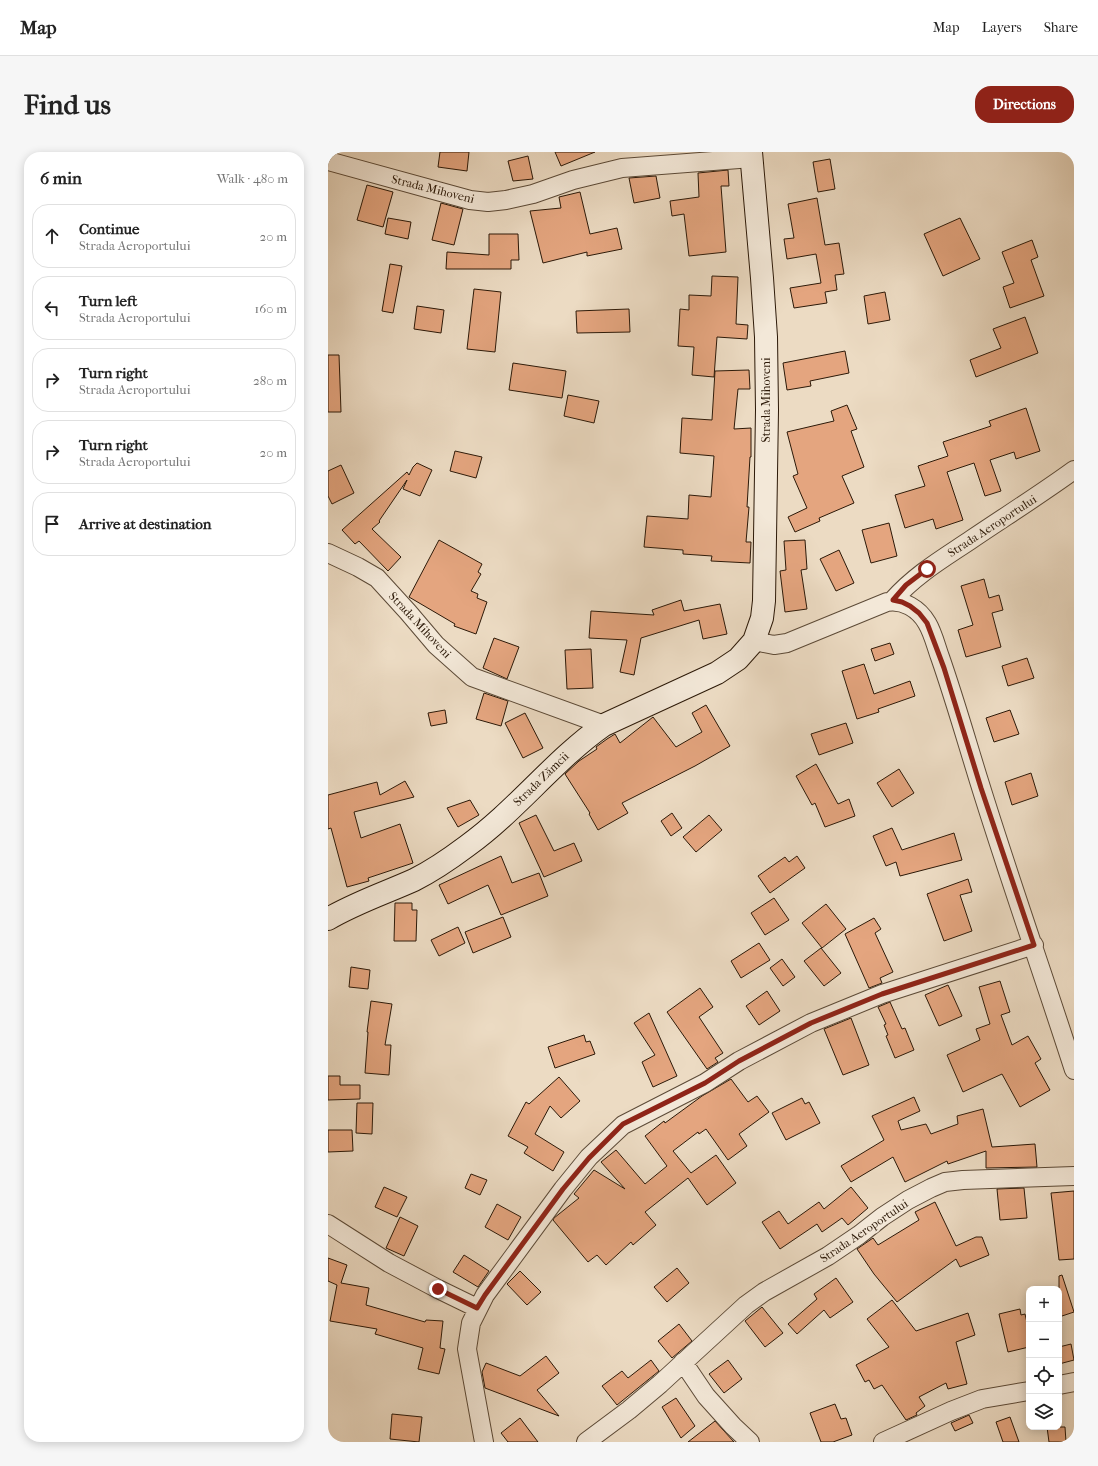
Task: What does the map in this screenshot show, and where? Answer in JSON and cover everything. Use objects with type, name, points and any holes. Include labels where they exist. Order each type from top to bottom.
[{"type":"main road","name":"Strada Mihoveni","points":[[751,155],[766,337],[767,410],[764,601],[762,618],[754,641]]},
{"type":"main road","name":"Strada Zămcii","points":[[328,919],[415,879],[439,865],[496,823],[536,783],[577,746],[604,725],[717,673],[738,659],[754,641]]},
{"type":"street","name":"Strada Mihoveni","points":[[328,161],[470,200],[488,202],[533,194],[573,180],[622,168],[751,155]]},
{"type":"street","name":"Strada Aeroportului","points":[[893,600],[906,585],[927,569],[1042,493],[1074,470]]},
{"type":"street","name":"Strada Mihoveni","points":[[328,553],[358,566],[376,578],[436,645],[472,677],[604,725]]},
{"type":"street","points":[[754,641],[774,645],[787,643],[893,600],[910,606],[919,613],[927,623],[944,668],[981,788],[1074,1070]]},
{"type":"street","points":[[484,1442],[467,1349],[471,1323],[477,1308],[485,1295],[568,1184],[589,1158],[623,1124],[705,1083],[739,1061],[811,1023],[882,994],[1034,945]]},
{"type":"street","name":"Strada Aeroportului","points":[[586,1442],[629,1410],[660,1384],[746,1305],[764,1292],[828,1256],[882,1217],[931,1188],[945,1182],[963,1180],[1074,1176]]},
{"type":"street","points":[[328,1224],[389,1263],[477,1308]]},
{"type":"street","points":[[683,1362],[706,1396],[733,1426],[750,1442]]},
{"type":"street","points":[[1062,1384],[1074,1382]]},
{"type":"street","points":[[883,1442],[951,1411],[982,1400],[1026,1392]]},
{"type":"building","points":[[440,152],[469,152],[467,171],[438,167]]},
{"type":"building","points":[[555,152],[595,152],[561,166]]},
{"type":"building","points":[[528,156],[533,179],[513,181],[508,161]]},
{"type":"building","points":[[830,159],[835,189],[818,192],[813,162]]},
{"type":"building","points":[[728,170],[729,186],[721,186],[726,252],[689,256],[684,214],[672,216],[670,201],[699,197],[698,173]]},
{"type":"building","points":[[656,176],[660,198],[634,203],[629,178]]},
{"type":"building","points":[[367,185],[393,192],[383,227],[357,220]]},
{"type":"building","points":[[580,192],[590,234],[617,228],[622,249],[587,256],[587,252],[543,263],[530,211],[561,208],[559,197]]},
{"type":"building","points":[[817,198],[825,245],[839,243],[844,274],[835,275],[837,290],[825,292],[827,303],[794,308],[790,288],[821,283],[816,254],[787,259],[784,239],[794,238],[788,204]]},
{"type":"building","points":[[441,203],[463,209],[454,245],[432,240]]},
{"type":"building","points":[[388,218],[411,222],[408,239],[385,234]]},
{"type":"building","points":[[960,218],[980,259],[943,276],[924,234]]},
{"type":"building","points":[[489,234],[518,234],[519,260],[511,260],[511,269],[446,269],[447,252],[489,255]]},
{"type":"building","points":[[1032,240],[1038,257],[1031,260],[1044,296],[1010,308],[1003,287],[1014,283],[1002,252]]},
{"type":"building","points":[[390,264],[402,266],[393,313],[382,311]]},
{"type":"building","points":[[712,276],[738,277],[736,324],[748,325],[747,339],[717,337],[714,377],[692,375],[694,347],[678,346],[680,309],[689,310],[689,295],[711,296]]},
{"type":"building","points":[[474,289],[501,292],[495,352],[467,349]]},
{"type":"building","points":[[885,292],[890,320],[868,324],[864,296]]},
{"type":"building","points":[[417,306],[444,310],[441,333],[414,329]]},
{"type":"building","points":[[629,309],[630,332],[577,333],[576,311]]},
{"type":"building","points":[[1025,317],[1038,353],[976,377],[970,360],[1001,348],[993,329]]},
{"type":"building","points":[[845,351],[849,373],[810,381],[811,386],[787,390],[783,363]]},
{"type":"building","points":[[328,355],[339,355],[341,412],[328,412]]},
{"type":"building","points":[[513,363],[566,371],[562,398],[509,390]]},
{"type":"building","points":[[749,370],[750,389],[738,389],[734,429],[751,428],[751,457],[747,507],[749,507],[746,542],[751,542],[750,563],[711,561],[712,556],[683,554],[683,550],[644,547],[647,516],[688,519],[689,495],[711,497],[714,456],[680,453],[682,418],[712,420],[715,371]]},
{"type":"building","points":[[568,395],[599,401],[594,423],[564,416]]},
{"type":"building","points":[[847,405],[857,429],[851,431],[864,467],[842,476],[854,503],[819,518],[820,521],[795,532],[788,517],[807,508],[793,476],[798,474],[787,432],[834,421],[831,411]]},
{"type":"building","points":[[1026,408],[1040,451],[1016,459],[1014,452],[990,460],[1001,491],[985,496],[974,463],[947,472],[963,520],[936,529],[933,519],[905,528],[895,495],[925,486],[918,466],[948,456],[943,442],[991,426],[989,421]]},
{"type":"building","points":[[455,451],[482,457],[476,478],[450,471]]},
{"type":"building","points":[[417,463],[432,470],[420,496],[403,489],[407,480],[379,521],[380,522],[372,529],[401,557],[388,571],[359,541],[355,544],[342,530],[407,472],[409,475]]},
{"type":"building","points":[[341,465],[354,493],[332,504],[328,496],[328,471]]},
{"type":"building","points":[[889,523],[897,556],[871,563],[862,530]]},
{"type":"building","points":[[439,540],[482,564],[478,572],[481,574],[471,591],[478,594],[477,598],[487,602],[476,634],[454,626],[455,624],[409,597]]},
{"type":"building","points":[[805,540],[807,569],[801,570],[807,609],[785,612],[780,571],[786,570],[784,541]]},
{"type":"building","points":[[839,550],[854,583],[836,591],[820,559]]},
{"type":"building","points":[[984,579],[989,598],[999,595],[1003,610],[992,613],[1001,647],[966,657],[958,630],[973,625],[961,586]]},
{"type":"building","points":[[681,600],[684,611],[720,604],[727,634],[703,639],[699,620],[641,638],[634,675],[620,672],[627,640],[589,638],[591,611],[654,615],[652,610]]},
{"type":"building","points":[[494,638],[519,647],[507,679],[483,668]]},
{"type":"building","points":[[890,643],[894,654],[875,661],[871,649]]},
{"type":"building","points":[[591,649],[593,688],[567,689],[565,650]]},
{"type":"building","points":[[1027,658],[1034,678],[1008,686],[1002,666]]},
{"type":"building","points":[[864,664],[874,694],[910,681],[915,696],[878,709],[879,712],[857,719],[842,671]]},
{"type":"building","points":[[484,693],[508,701],[501,726],[476,719]]},
{"type":"building","points":[[706,705],[730,746],[695,766],[622,803],[628,813],[598,830],[589,814],[590,813],[565,774],[579,761],[597,749],[596,747],[607,739],[615,734],[620,743],[653,717],[676,747],[702,732],[692,713]]},
{"type":"building","points":[[445,710],[447,723],[431,726],[428,713]]},
{"type":"building","points":[[1010,710],[1019,734],[994,742],[986,718]]},
{"type":"building","points":[[525,713],[543,748],[523,758],[505,723]]},
{"type":"building","points":[[846,723],[853,743],[819,755],[811,734]]},
{"type":"building","points":[[816,764],[838,804],[849,799],[855,816],[825,827],[815,803],[812,805],[796,776]]},
{"type":"building","points":[[899,769],[914,793],[892,807],[877,783]]},
{"type":"building","points":[[1031,773],[1038,796],[1012,805],[1005,782]]},
{"type":"building","points":[[405,781],[414,797],[354,812],[361,838],[400,824],[413,863],[368,878],[369,881],[347,887],[331,828],[328,829],[328,795],[377,782],[380,795]]},
{"type":"building","points":[[470,800],[479,815],[458,827],[447,808]]},
{"type":"building","points":[[672,813],[682,828],[671,836],[661,821]]},
{"type":"building","points":[[536,815],[554,851],[574,843],[582,861],[544,877],[519,823]]},
{"type":"building","points":[[709,815],[722,830],[696,852],[683,837]]},
{"type":"building","points":[[892,828],[902,850],[954,833],[962,860],[900,876],[896,862],[886,866],[873,836]]},
{"type":"building","points":[[501,856],[512,883],[539,873],[548,896],[501,915],[488,885],[448,904],[439,885]]},
{"type":"building","points":[[797,856],[805,868],[770,893],[758,876],[785,857],[789,862]]},
{"type":"building","points":[[968,879],[972,892],[960,895],[972,931],[944,941],[927,894]]},
{"type":"building","points":[[774,898],[789,920],[765,935],[751,913]]},
{"type":"building","points":[[395,903],[412,903],[412,910],[417,910],[416,941],[394,941]]},
{"type":"building","points":[[826,904],[846,929],[822,948],[802,923]]},
{"type":"building","points":[[503,917],[511,937],[473,953],[465,932]]},
{"type":"building","points":[[874,918],[881,929],[875,933],[893,972],[880,978],[882,983],[869,988],[845,934]]},
{"type":"building","points":[[458,927],[465,943],[439,956],[431,940]]},
{"type":"building","points":[[759,943],[770,960],[741,978],[731,961]]},
{"type":"building","points":[[821,948],[841,973],[824,986],[804,961]]},
{"type":"building","points":[[782,959],[795,977],[783,986],[770,968]]},
{"type":"building","points":[[351,967],[370,970],[368,989],[349,987]]},
{"type":"building","points":[[1000,981],[1010,1012],[1001,1015],[1012,1045],[1028,1036],[1041,1059],[1035,1063],[1050,1090],[1020,1107],[1002,1074],[963,1092],[947,1055],[980,1040],[976,1029],[990,1024],[979,987]]},
{"type":"building","points":[[948,985],[962,1016],[939,1026],[925,995]]},
{"type":"building","points":[[700,988],[713,1007],[699,1017],[723,1053],[715,1058],[718,1062],[707,1069],[667,1012]]},
{"type":"building","points":[[767,991],[780,1011],[759,1025],[746,1006]]},
{"type":"building","points":[[371,1001],[392,1004],[385,1045],[391,1045],[389,1075],[365,1073],[367,1032]]},
{"type":"building","points":[[890,1002],[902,1029],[905,1028],[914,1050],[895,1058],[886,1036],[888,1035],[884,1025],[886,1024],[878,1007]]},
{"type":"building","points":[[649,1013],[677,1076],[653,1087],[642,1062],[655,1055],[634,1023]]},
{"type":"building","points":[[851,1018],[869,1065],[843,1075],[824,1029]]},
{"type":"building","points":[[584,1035],[586,1042],[590,1041],[595,1054],[555,1068],[548,1047]]},
{"type":"building","points":[[328,1076],[340,1076],[340,1085],[360,1085],[360,1099],[328,1100]]},
{"type":"building","points":[[559,1077],[580,1101],[561,1118],[550,1106],[535,1134],[564,1152],[553,1171],[524,1153],[528,1147],[508,1136],[526,1102],[529,1104]]},
{"type":"building","points":[[731,1079],[748,1102],[757,1096],[769,1112],[739,1134],[747,1146],[728,1160],[706,1129],[699,1134],[698,1132],[673,1151],[691,1173],[716,1155],[736,1183],[707,1205],[688,1178],[645,1212],[656,1225],[633,1245],[631,1242],[606,1265],[597,1255],[588,1262],[553,1220],[554,1218],[579,1198],[574,1194],[594,1170],[625,1189],[601,1162],[616,1150],[645,1184],[667,1166],[645,1136],[664,1121],[665,1123],[702,1096]]},
{"type":"building","points":[[914,1097],[920,1111],[898,1121],[901,1130],[926,1124],[931,1134],[958,1124],[957,1116],[983,1109],[992,1147],[1035,1144],[1037,1167],[986,1168],[986,1151],[948,1164],[947,1161],[905,1182],[893,1157],[851,1182],[841,1166],[884,1140],[872,1116]]},
{"type":"building","points":[[802,1098],[805,1104],[809,1102],[820,1123],[786,1140],[772,1113]]},
{"type":"building","points":[[357,1103],[373,1103],[372,1134],[356,1133]]},
{"type":"building","points":[[328,1130],[352,1130],[353,1151],[328,1152]]},
{"type":"building","points":[[471,1174],[487,1180],[480,1195],[465,1188]]},
{"type":"building","points":[[384,1187],[407,1197],[397,1217],[375,1207]]},
{"type":"building","points":[[851,1187],[868,1208],[848,1225],[842,1218],[822,1232],[817,1224],[780,1249],[762,1222],[779,1211],[788,1224],[819,1202],[824,1209]]},
{"type":"building","points":[[1024,1188],[1027,1218],[1000,1220],[997,1189]]},
{"type":"building","points":[[1074,1191],[1074,1259],[1059,1260],[1051,1193]]},
{"type":"building","points":[[935,1202],[956,1246],[976,1237],[982,1237],[989,1255],[960,1267],[956,1259],[897,1302],[874,1274],[857,1249],[873,1238],[878,1245],[919,1220],[915,1212]]},
{"type":"building","points":[[497,1204],[521,1217],[508,1240],[485,1227]]},
{"type":"building","points":[[400,1217],[418,1226],[404,1256],[386,1248]]},
{"type":"building","points":[[464,1255],[489,1271],[478,1287],[453,1272]]},
{"type":"building","points":[[328,1258],[347,1265],[341,1283],[369,1288],[366,1305],[425,1322],[426,1320],[443,1321],[440,1348],[445,1349],[439,1374],[418,1369],[423,1348],[375,1334],[377,1329],[330,1321],[337,1285],[328,1281]]},
{"type":"building","points":[[677,1268],[689,1283],[667,1302],[654,1287]]},
{"type":"building","points":[[520,1271],[541,1292],[527,1305],[507,1284]]},
{"type":"building","points":[[1062,1275],[1074,1312],[1062,1316],[1062,1286],[1059,1286],[1059,1276]]},
{"type":"building","points":[[836,1278],[853,1302],[830,1318],[824,1310],[797,1334],[788,1324],[817,1299],[814,1294]]},
{"type":"building","points":[[892,1300],[916,1331],[968,1313],[975,1335],[956,1342],[967,1384],[948,1389],[946,1383],[919,1397],[925,1406],[916,1413],[917,1415],[906,1420],[882,1385],[874,1389],[869,1380],[865,1382],[856,1365],[889,1347],[867,1319]]},
{"type":"building","points":[[762,1307],[783,1333],[765,1347],[745,1321]]},
{"type":"building","points":[[1020,1309],[1021,1315],[1025,1314],[1026,1348],[1008,1352],[999,1314]]},
{"type":"building","points":[[679,1324],[692,1341],[672,1358],[658,1341]]},
{"type":"building","points":[[1071,1344],[1074,1360],[1062,1363],[1062,1346]]},
{"type":"building","points":[[546,1356],[559,1373],[537,1390],[559,1416],[485,1388],[482,1372],[486,1363],[520,1376]]},
{"type":"building","points":[[651,1360],[659,1371],[617,1405],[602,1386],[622,1371],[628,1378]]},
{"type":"building","points":[[728,1360],[742,1379],[724,1393],[709,1374]]},
{"type":"building","points":[[676,1398],[695,1426],[681,1438],[662,1407]]},
{"type":"building","points":[[835,1404],[841,1419],[846,1418],[852,1435],[833,1442],[821,1442],[810,1413]]},
{"type":"building","points":[[392,1414],[422,1417],[419,1442],[390,1439]]},
{"type":"building","points":[[969,1415],[973,1423],[955,1431],[951,1423]]},
{"type":"building","points":[[1010,1417],[1019,1442],[1003,1442],[996,1422]]},
{"type":"building","points":[[520,1418],[538,1442],[508,1442],[501,1433]]},
{"type":"building","points":[[715,1421],[734,1442],[688,1442]]},
{"type":"building","points":[[1062,1427],[1065,1427],[1066,1442],[1049,1442],[1047,1430],[1062,1430]]},
{"type":"route","points":[[438,1289],[477,1308],[563,1189],[589,1158],[623,1124],[705,1083],[739,1061],[811,1023],[882,994],[982,960],[1034,945],[981,788],[944,668],[927,623],[919,613],[910,606],[893,600],[906,585],[927,569]]}]
